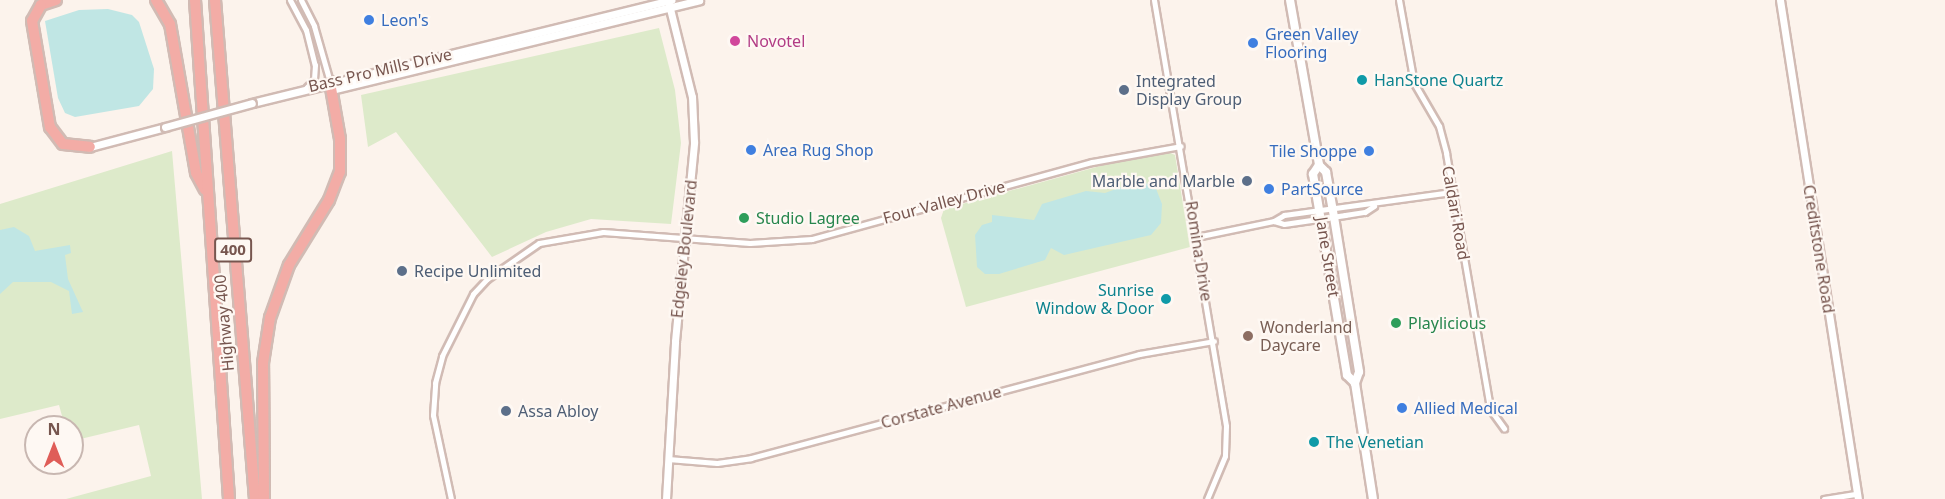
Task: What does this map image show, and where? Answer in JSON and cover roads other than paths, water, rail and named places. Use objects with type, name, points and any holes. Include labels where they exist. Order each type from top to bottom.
[{"type":"highway","points":[[56,0],[41,5],[32,21],[50,127],[63,144],[90,147]]},
{"type":"highway","points":[[156,0],[170,24],[196,173],[207,193]]},
{"type":"highway","name":"Highway 400","points":[[195,0],[229,499]]},
{"type":"highway","name":"Highway 400","points":[[215,0],[255,499]]},
{"type":"highway","points":[[264,499],[263,363],[270,318],[289,265],[337,183],[341,161],[330,86]]},
{"type":"main road","name":"Jane Street","points":[[1290,0],[1319,165],[1326,172],[1333,213],[1359,372],[1355,383],[1373,499]]},
{"type":"main road","name":"Jane Street","points":[[1319,165],[1313,174],[1347,375],[1355,383]]},
{"type":"street","points":[[290,0],[306,30],[315,65],[314,80],[306,88]]},
{"type":"street","points":[[301,0],[314,26],[330,86]]},
{"type":"street","name":"Bass Pro Mills Drive","points":[[90,147],[306,88],[330,86],[669,2],[699,0]]},
{"type":"street","name":"Romina Drive","points":[[1154,0],[1214,341],[1227,441],[1220,472],[1207,499]]},
{"type":"street","name":"Caldari Road","points":[[1399,0],[1414,83],[1439,126],[1453,192],[1490,409],[1504,428]]},
{"type":"street","name":"Creditstone Road","points":[[1780,0],[1858,497]]},
{"type":"street","name":"Edgeley Boulevard","points":[[666,499],[694,120],[669,2]]},
{"type":"street","name":"Four Valley Drive","points":[[451,499],[433,415],[435,383],[453,330],[473,294],[487,279],[539,243],[568,236],[603,232],[750,243],[812,238],[1092,162],[1181,146]]},
{"type":"street","points":[[1333,213],[1453,192]]},
{"type":"street","points":[[1196,237],[1274,221],[1284,215],[1365,212],[1374,206]]},
{"type":"street","name":"Corstate Avenue","points":[[668,459],[717,463],[751,458],[1131,356],[1214,341]]},
{"type":"street","points":[[1824,499],[1858,497]]},
{"type":"water","points":[[108,9],[132,15],[139,22],[154,69],[153,89],[139,106],[75,117],[65,113],[58,98],[45,21],[79,10]]},
{"type":"water","points":[[1138,181],[1155,186],[1162,204],[1161,223],[1151,235],[1064,255],[1051,248],[1045,260],[999,274],[985,274],[977,267],[975,235],[982,225],[992,222],[992,215],[1034,220],[1042,204],[1086,191],[1105,193]]},
{"type":"water","points":[[14,227],[29,236],[35,251],[70,245],[71,253],[65,255],[68,279],[83,312],[72,314],[69,291],[51,282],[13,282],[0,294],[0,230]]},
{"type":"place","name":"Leon's","points":[[369,20]]},
{"type":"place","name":"Novotel","points":[[735,41]]},
{"type":"place","name":"Green Valley Flooring","points":[[1253,43]]},
{"type":"place","name":"HanStone Quartz","points":[[1362,80]]},
{"type":"place","name":"Integrated Display Group","points":[[1124,90]]},
{"type":"place","name":"Area Rug Shop","points":[[751,150]]},
{"type":"place","name":"Tile Shoppe","points":[[1369,151]]},
{"type":"place","name":"Marble and Marble","points":[[1247,181]]},
{"type":"place","name":"PartSource","points":[[1269,189]]},
{"type":"place","name":"Studio Lagree","points":[[744,218]]},
{"type":"place","name":"Recipe Unlimited","points":[[402,271]]},
{"type":"place","name":"Sunrise Window & Door","points":[[1166,299]]},
{"type":"place","name":"Playlicious","points":[[1396,323]]},
{"type":"place","name":"Wonderland Daycare","points":[[1248,336]]},
{"type":"place","name":"Allied Medical","points":[[1402,408]]},
{"type":"place","name":"Assa Abloy","points":[[506,411]]},
{"type":"place","name":"The Venetian","points":[[1314,442]]}]
